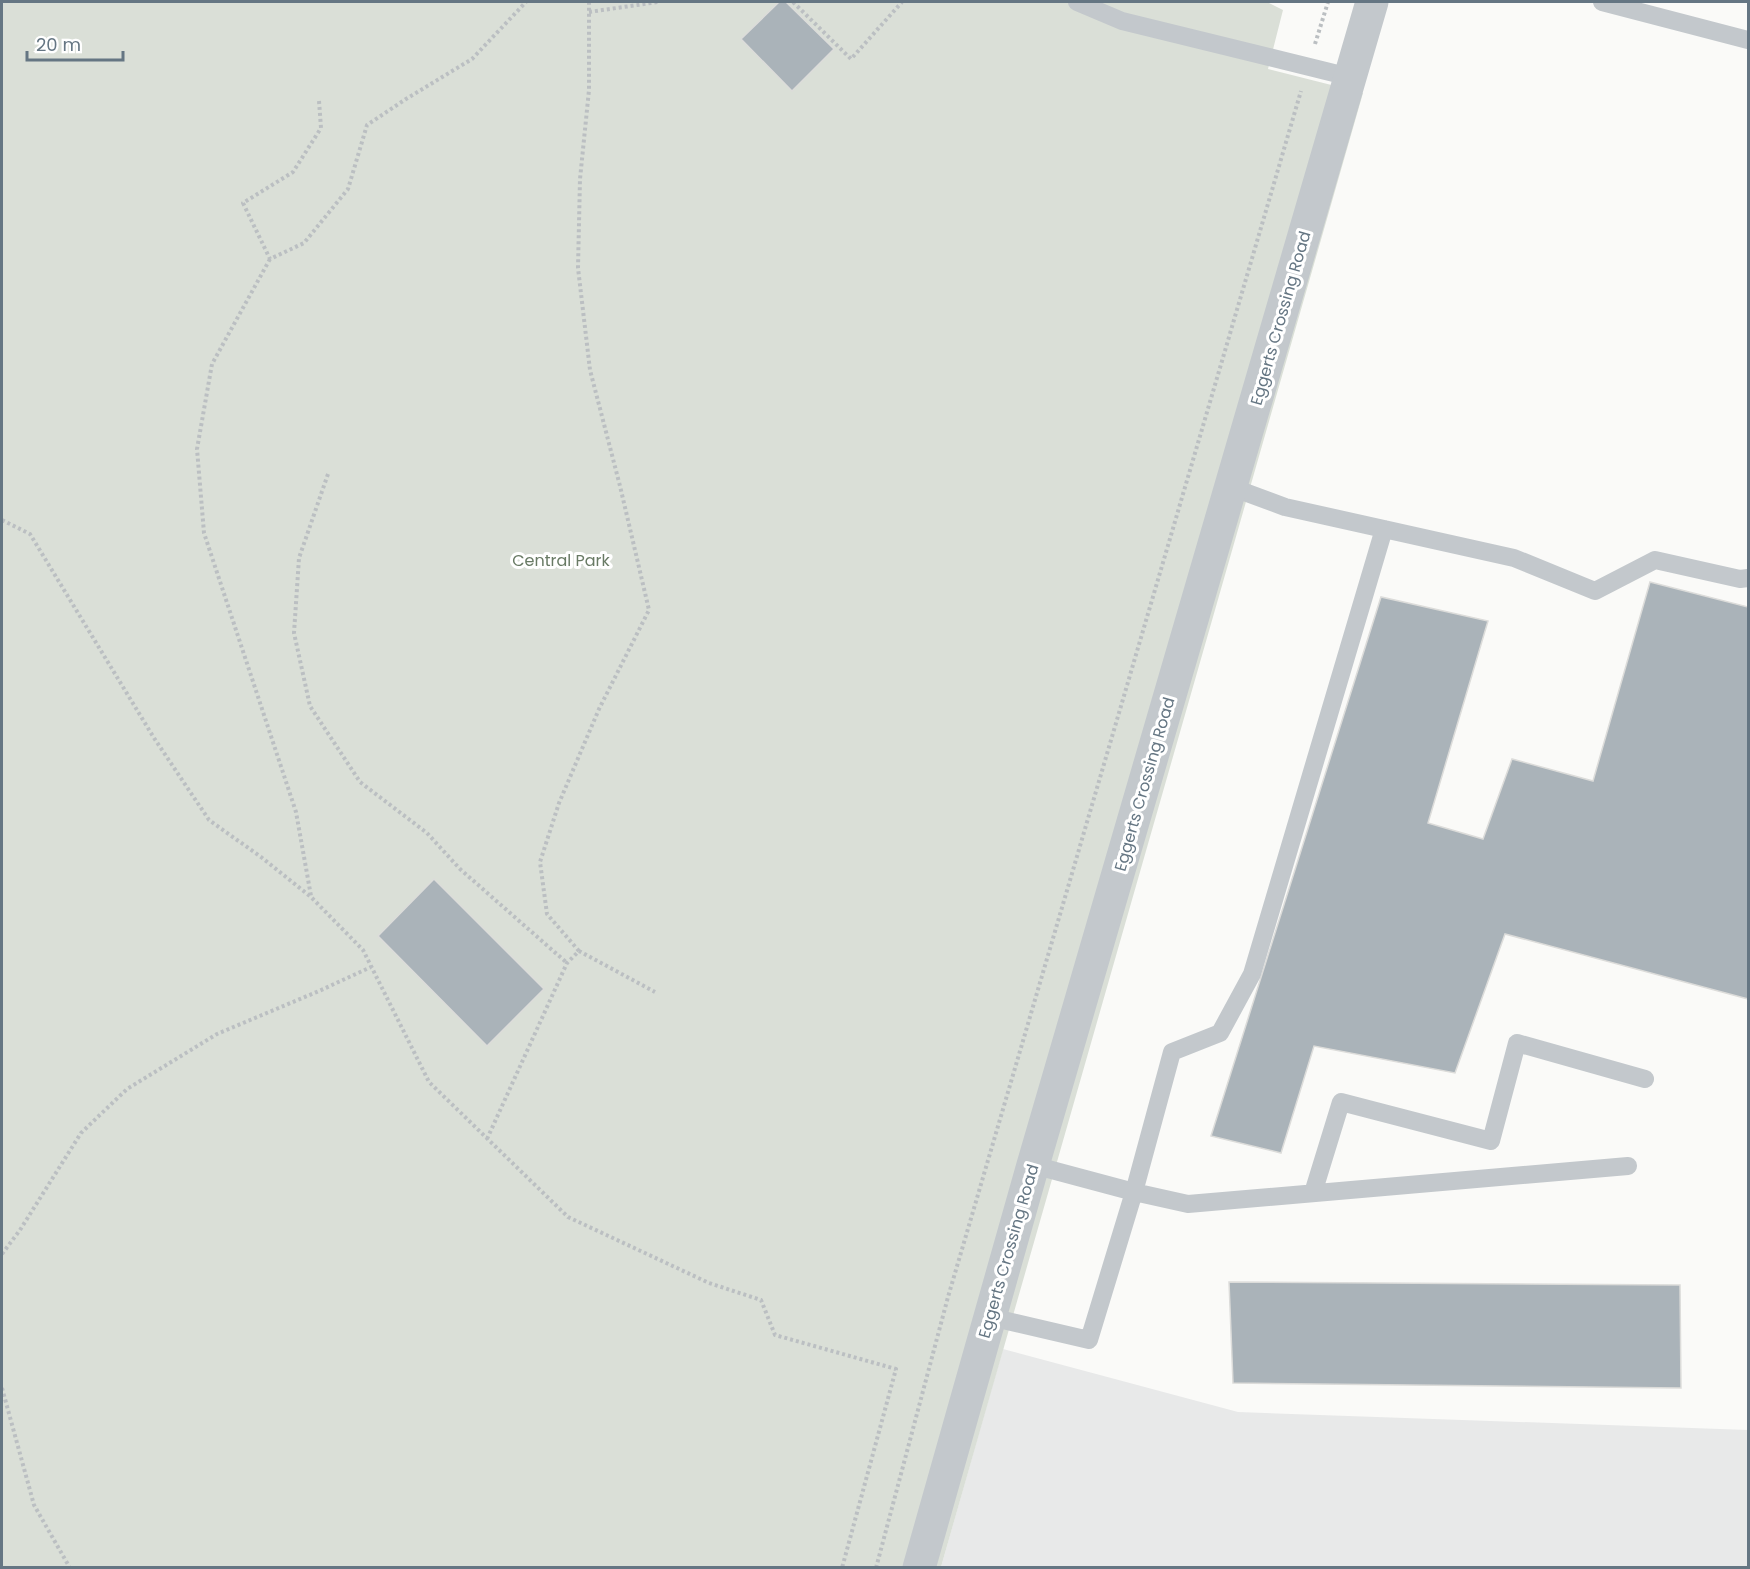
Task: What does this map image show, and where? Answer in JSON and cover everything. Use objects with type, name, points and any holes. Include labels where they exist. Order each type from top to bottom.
[{"type":"street","name":"Eggerts Crossing Road","points":[[919,1568],[1033,1165],[1372,2]]},
{"type":"lane","points":[[1077,2],[1122,21],[1350,77]]},
{"type":"lane","points":[[1602,2],[1667,10],[1749,40]]},
{"type":"lane","points":[[1231,487],[1285,507],[1514,558],[1595,591],[1655,560],[1740,579],[1749,578]]},
{"type":"lane","points":[[990,1317],[1089,1340],[1134,1192],[1172,1052],[1220,1032],[1252,974],[1384,529]]},
{"type":"lane","points":[[1313,1193],[1341,1102],[1491,1141],[1517,1043],[1645,1079]]},
{"type":"lane","points":[[1033,1165],[1188,1204],[1628,1166]]},
{"type":"path","points":[[311,897],[296,812],[204,533],[197,449],[212,363],[270,259],[304,243],[348,189],[368,125],[472,59],[526,2]]},
{"type":"path","points":[[589,2],[589,90],[580,179],[578,268],[590,370],[649,610],[599,709],[559,803],[540,862],[547,914],[579,951],[655,992]]},
{"type":"path","points":[[589,12],[658,2]]},
{"type":"path","points":[[793,2],[850,59],[902,2]]},
{"type":"path","points":[[876,1568],[948,1296],[1328,2]]},
{"type":"path","points":[[270,259],[243,203],[292,172],[321,128],[319,101]]},
{"type":"path","points":[[328,474],[299,558],[294,633],[310,706],[360,782],[427,833],[460,869],[567,963]]},
{"type":"path","points":[[2,520],[30,534],[154,738],[209,820],[311,897],[363,950],[429,1082],[568,1217],[709,1283],[761,1300],[775,1335],[896,1369],[842,1568]]},
{"type":"path","points":[[487,1139],[567,963],[579,951]]},
{"type":"path","points":[[2,1254],[20,1230],[81,1133],[127,1089],[217,1034],[371,967]]},
{"type":"path","points":[[2,1388],[34,1505],[70,1568]]},
{"type":"shaded area","points":[[1003,1349],[1238,1412],[1748,1430],[1748,1567],[941,1567]]},
{"type":"green space","name":"Central Park","points":[[2,2],[1267,2],[1283,10],[1268,69],[1363,93],[941,1567],[2,1568]]},
{"type":"building","points":[[779,2],[786,2],[834,49],[792,91],[741,39]]},
{"type":"building","points":[[1650,582],[1748,607],[1748,999],[1505,934],[1455,1073],[1314,1046],[1281,1153],[1211,1136],[1381,597],[1488,621],[1428,823],[1483,839],[1512,759],[1593,781]]},
{"type":"building","points":[[434,879],[544,989],[487,1046],[378,936]]},
{"type":"building","points":[[1229,1282],[1680,1285],[1681,1388],[1233,1383]]}]
